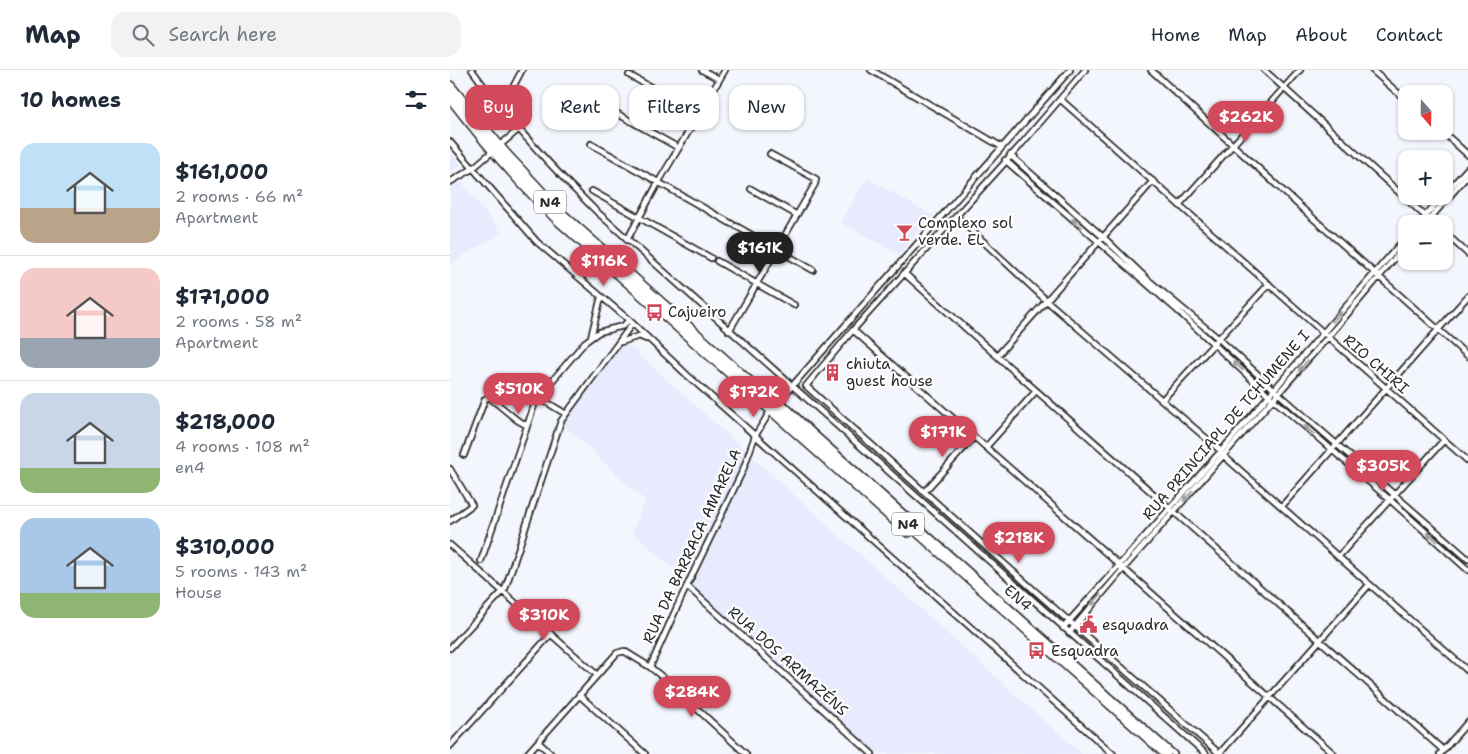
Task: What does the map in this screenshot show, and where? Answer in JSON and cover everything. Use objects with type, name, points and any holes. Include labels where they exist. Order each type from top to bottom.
[{"type":"highway","name":"N4","points":[[450,86],[497,148],[546,207],[563,224],[775,405],[1166,754]]},
{"type":"highway","name":"N4","points":[[450,97],[471,124],[497,148]]},
{"type":"highway","name":"N4","points":[[775,405],[1158,754]]},
{"type":"street","points":[[472,70],[483,85]]},
{"type":"street","points":[[514,85],[522,70]]},
{"type":"street","points":[[702,70],[719,79]]},
{"type":"street","points":[[716,85],[725,70]]},
{"type":"street","points":[[871,70],[1002,146]]},
{"type":"street","name":"RUA DA BARRACA AMARELA","points":[[650,667],[743,470],[755,436],[775,405],[1070,70]]},
{"type":"street","points":[[1085,70],[853,330],[806,386],[1220,754],[1369,585]]},
{"type":"street","points":[[1151,70],[1468,356]]},
{"type":"street","points":[[1264,70],[1422,215]]},
{"type":"street","points":[[1179,205],[1300,70]]},
{"type":"street","points":[[1372,70],[1398,93]]},
{"type":"street","points":[[1378,75],[1382,70]]},
{"type":"street","points":[[629,74],[648,85]]},
{"type":"street","name":"RIO CHIRI","points":[[1060,99],[1269,284],[1327,338],[1468,461]]},
{"type":"street","points":[[619,115],[679,148]]},
{"type":"street","points":[[450,182],[472,168],[518,130],[556,171],[627,240],[1206,754]]},
{"type":"street","points":[[627,240],[690,130]]},
{"type":"street","points":[[1452,140],[1468,154]]},
{"type":"street","points":[[450,142],[537,242],[630,322],[755,436],[1113,754]]},
{"type":"street","points":[[591,144],[813,270]]},
{"type":"street","points":[[729,331],[815,184],[816,178],[770,154]]},
{"type":"street","points":[[1010,155],[1103,237],[1147,279],[1219,339],[1276,392],[1468,559]]},
{"type":"street","points":[[1005,160],[1468,570]]},
{"type":"street","points":[[1453,185],[1468,168]]},
{"type":"street","points":[[1432,215],[1468,175]]},
{"type":"street","points":[[997,356],[1153,181]]},
{"type":"street","points":[[752,189],[796,215]]},
{"type":"street","points":[[592,191],[711,258]]},
{"type":"street","points":[[956,216],[1048,301],[1163,399],[1369,585],[1468,671]]},
{"type":"street","points":[[1453,240],[1468,254]]},
{"type":"street","name":"RUA PRINCIAPL DE TCHUMENE I","points":[[1063,628],[1174,512],[1269,395],[1276,392],[1327,338],[1398,247]]},
{"type":"street","name":"RUA PRINCIAPL DE TCHUMENE I","points":[[1069,633],[1169,507],[1274,399],[1276,392],[1322,333],[1398,253]]},
{"type":"street","points":[[717,261],[794,305]]},
{"type":"street","points":[[904,273],[1321,640],[1441,752],[1468,722]]},
{"type":"street","points":[[1163,399],[1269,284]]},
{"type":"street","points":[[1282,506],[1468,296]]},
{"type":"street","points":[[591,337],[601,297]]},
{"type":"street","points":[[481,561],[526,425],[538,397],[591,337],[599,332],[623,326],[630,322]]},
{"type":"street","points":[[450,648],[508,585],[558,428],[566,414],[620,343],[630,322]]},
{"type":"street","points":[[853,330],[1334,754]]},
{"type":"street","points":[[620,343],[639,336],[650,340]]},
{"type":"street","points":[[986,447],[1036,391]]},
{"type":"street","points":[[464,455],[485,399],[489,397],[526,425]]},
{"type":"street","points":[[538,397],[566,414]]},
{"type":"street","name":"EN4","points":[[775,405],[822,440],[1174,754]]},
{"type":"street","points":[[925,491],[974,437]]},
{"type":"street","points":[[1338,557],[1444,440]]},
{"type":"street","points":[[450,470],[472,505],[450,521]]},
{"type":"street","points":[[450,544],[597,675]]},
{"type":"street","name":"RUA DOS ARMAZÉNS","points":[[687,586],[872,754]]},
{"type":"street","points":[[450,746],[551,634]]},
{"type":"street","points":[[527,754],[617,653],[624,651],[650,667],[746,754]]},
{"type":"street","points":[[579,695],[645,754]]},
{"type":"street","points":[[538,742],[551,754]]},
{"type":"shaded area","points":[[450,153],[461,166],[450,172]]},
{"type":"shaded area","points":[[867,178],[933,216],[899,254],[840,222]]},
{"type":"shaded area","points":[[461,181],[502,233],[450,264],[450,187]]},
{"type":"shaded area","points":[[624,341],[1082,754],[878,754],[819,701],[632,532],[645,501],[562,423]]},
{"type":"place","name":"Complexo sol verde. EL","points":[[904,232]]},
{"type":"place","name":"Cajueiro","points":[[654,312]]},
{"type":"place","name":"chiuta guest house","points":[[832,373]]},
{"type":"place","name":"esquadra","points":[[1088,625]]},
{"type":"place","name":"Esquadra","points":[[1037,651]]}]
